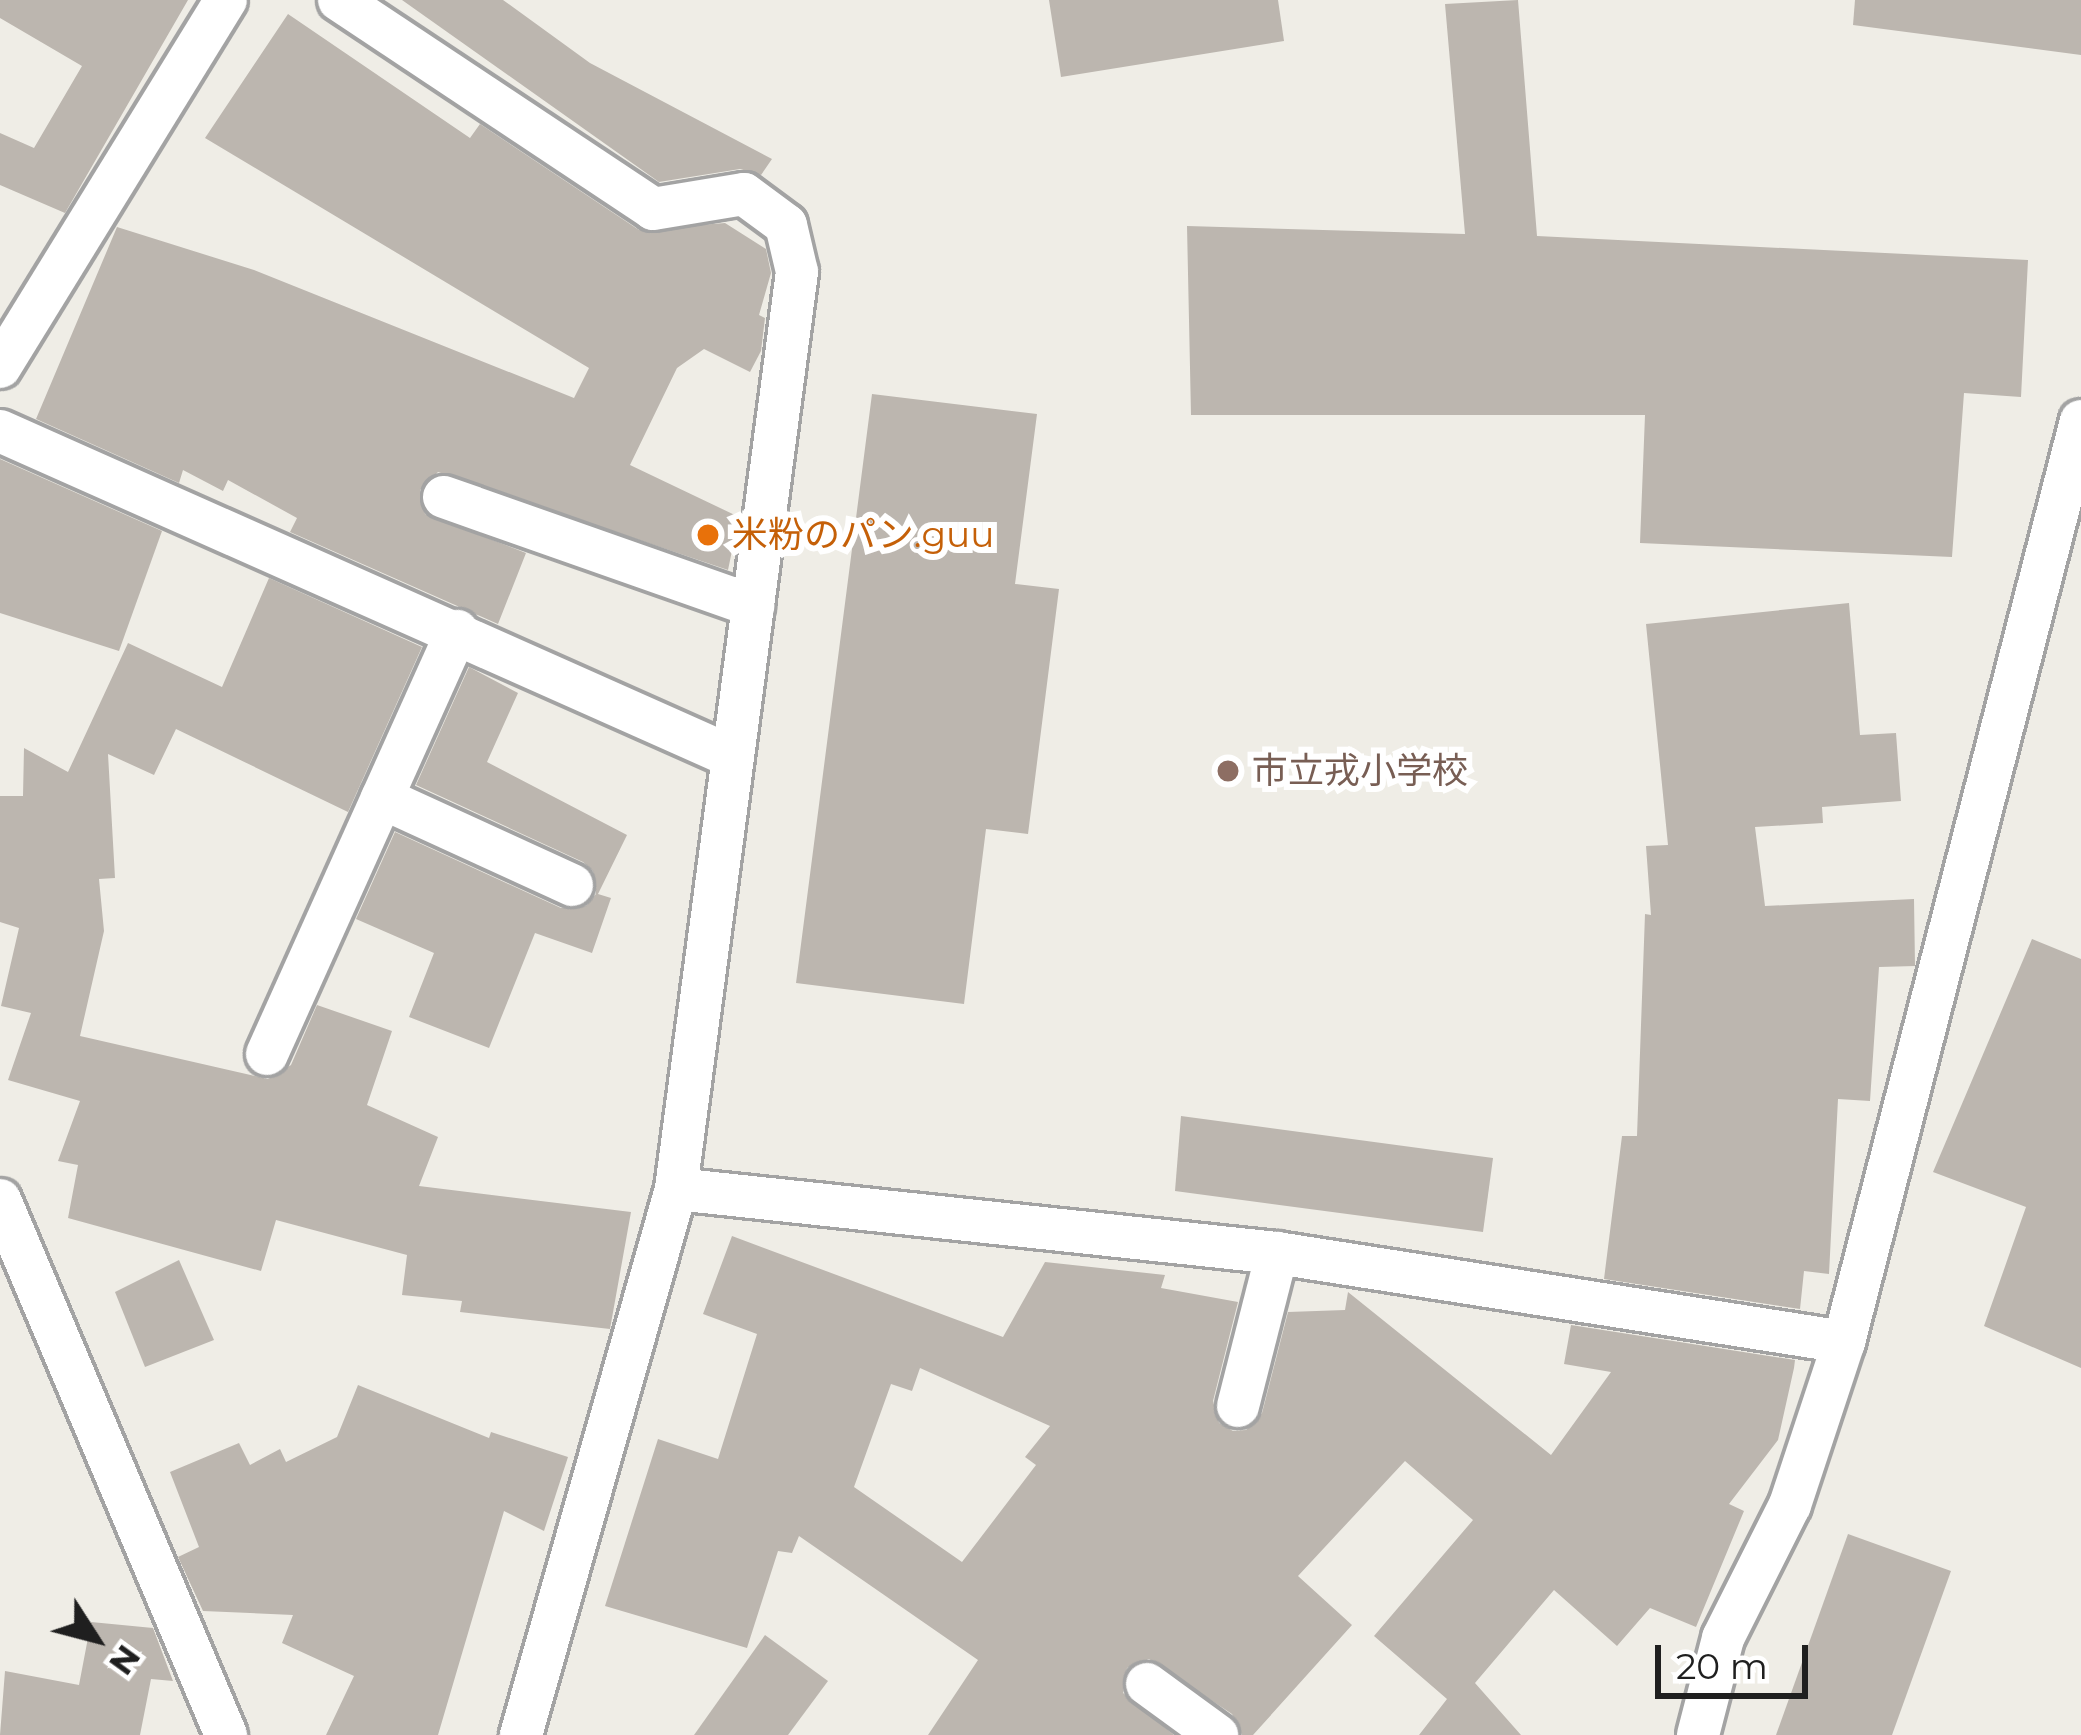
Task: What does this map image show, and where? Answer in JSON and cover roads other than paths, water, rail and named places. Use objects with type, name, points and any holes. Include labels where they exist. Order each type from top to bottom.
[{"type":"street","points":[[0,367],[226,0]]},
{"type":"street","points":[[339,0],[653,209],[744,194],[786,225],[796,272],[676,1189],[521,1735]]},
{"type":"street","points":[[1698,1735],[1723,1638],[1790,1505],[1844,1342],[2081,421]]},
{"type":"street","points":[[0,431],[733,757]]},
{"type":"street","points":[[444,496],[753,606]]},
{"type":"street","points":[[267,1054],[457,631]]},
{"type":"street","points":[[382,798],[572,885]]},
{"type":"street","points":[[676,1189],[1277,1253],[1844,1342]]},
{"type":"street","points":[[0,1200],[226,1735]]},
{"type":"street","points":[[1238,1406],[1277,1253]]},
{"type":"street","points":[[1147,1684],[1217,1735]]},
{"type":"place","name":"米粉のパン.guu","points":[[708,535]]},
{"type":"place","name":"市立戎小学校","points":[[1228,771]]}]
